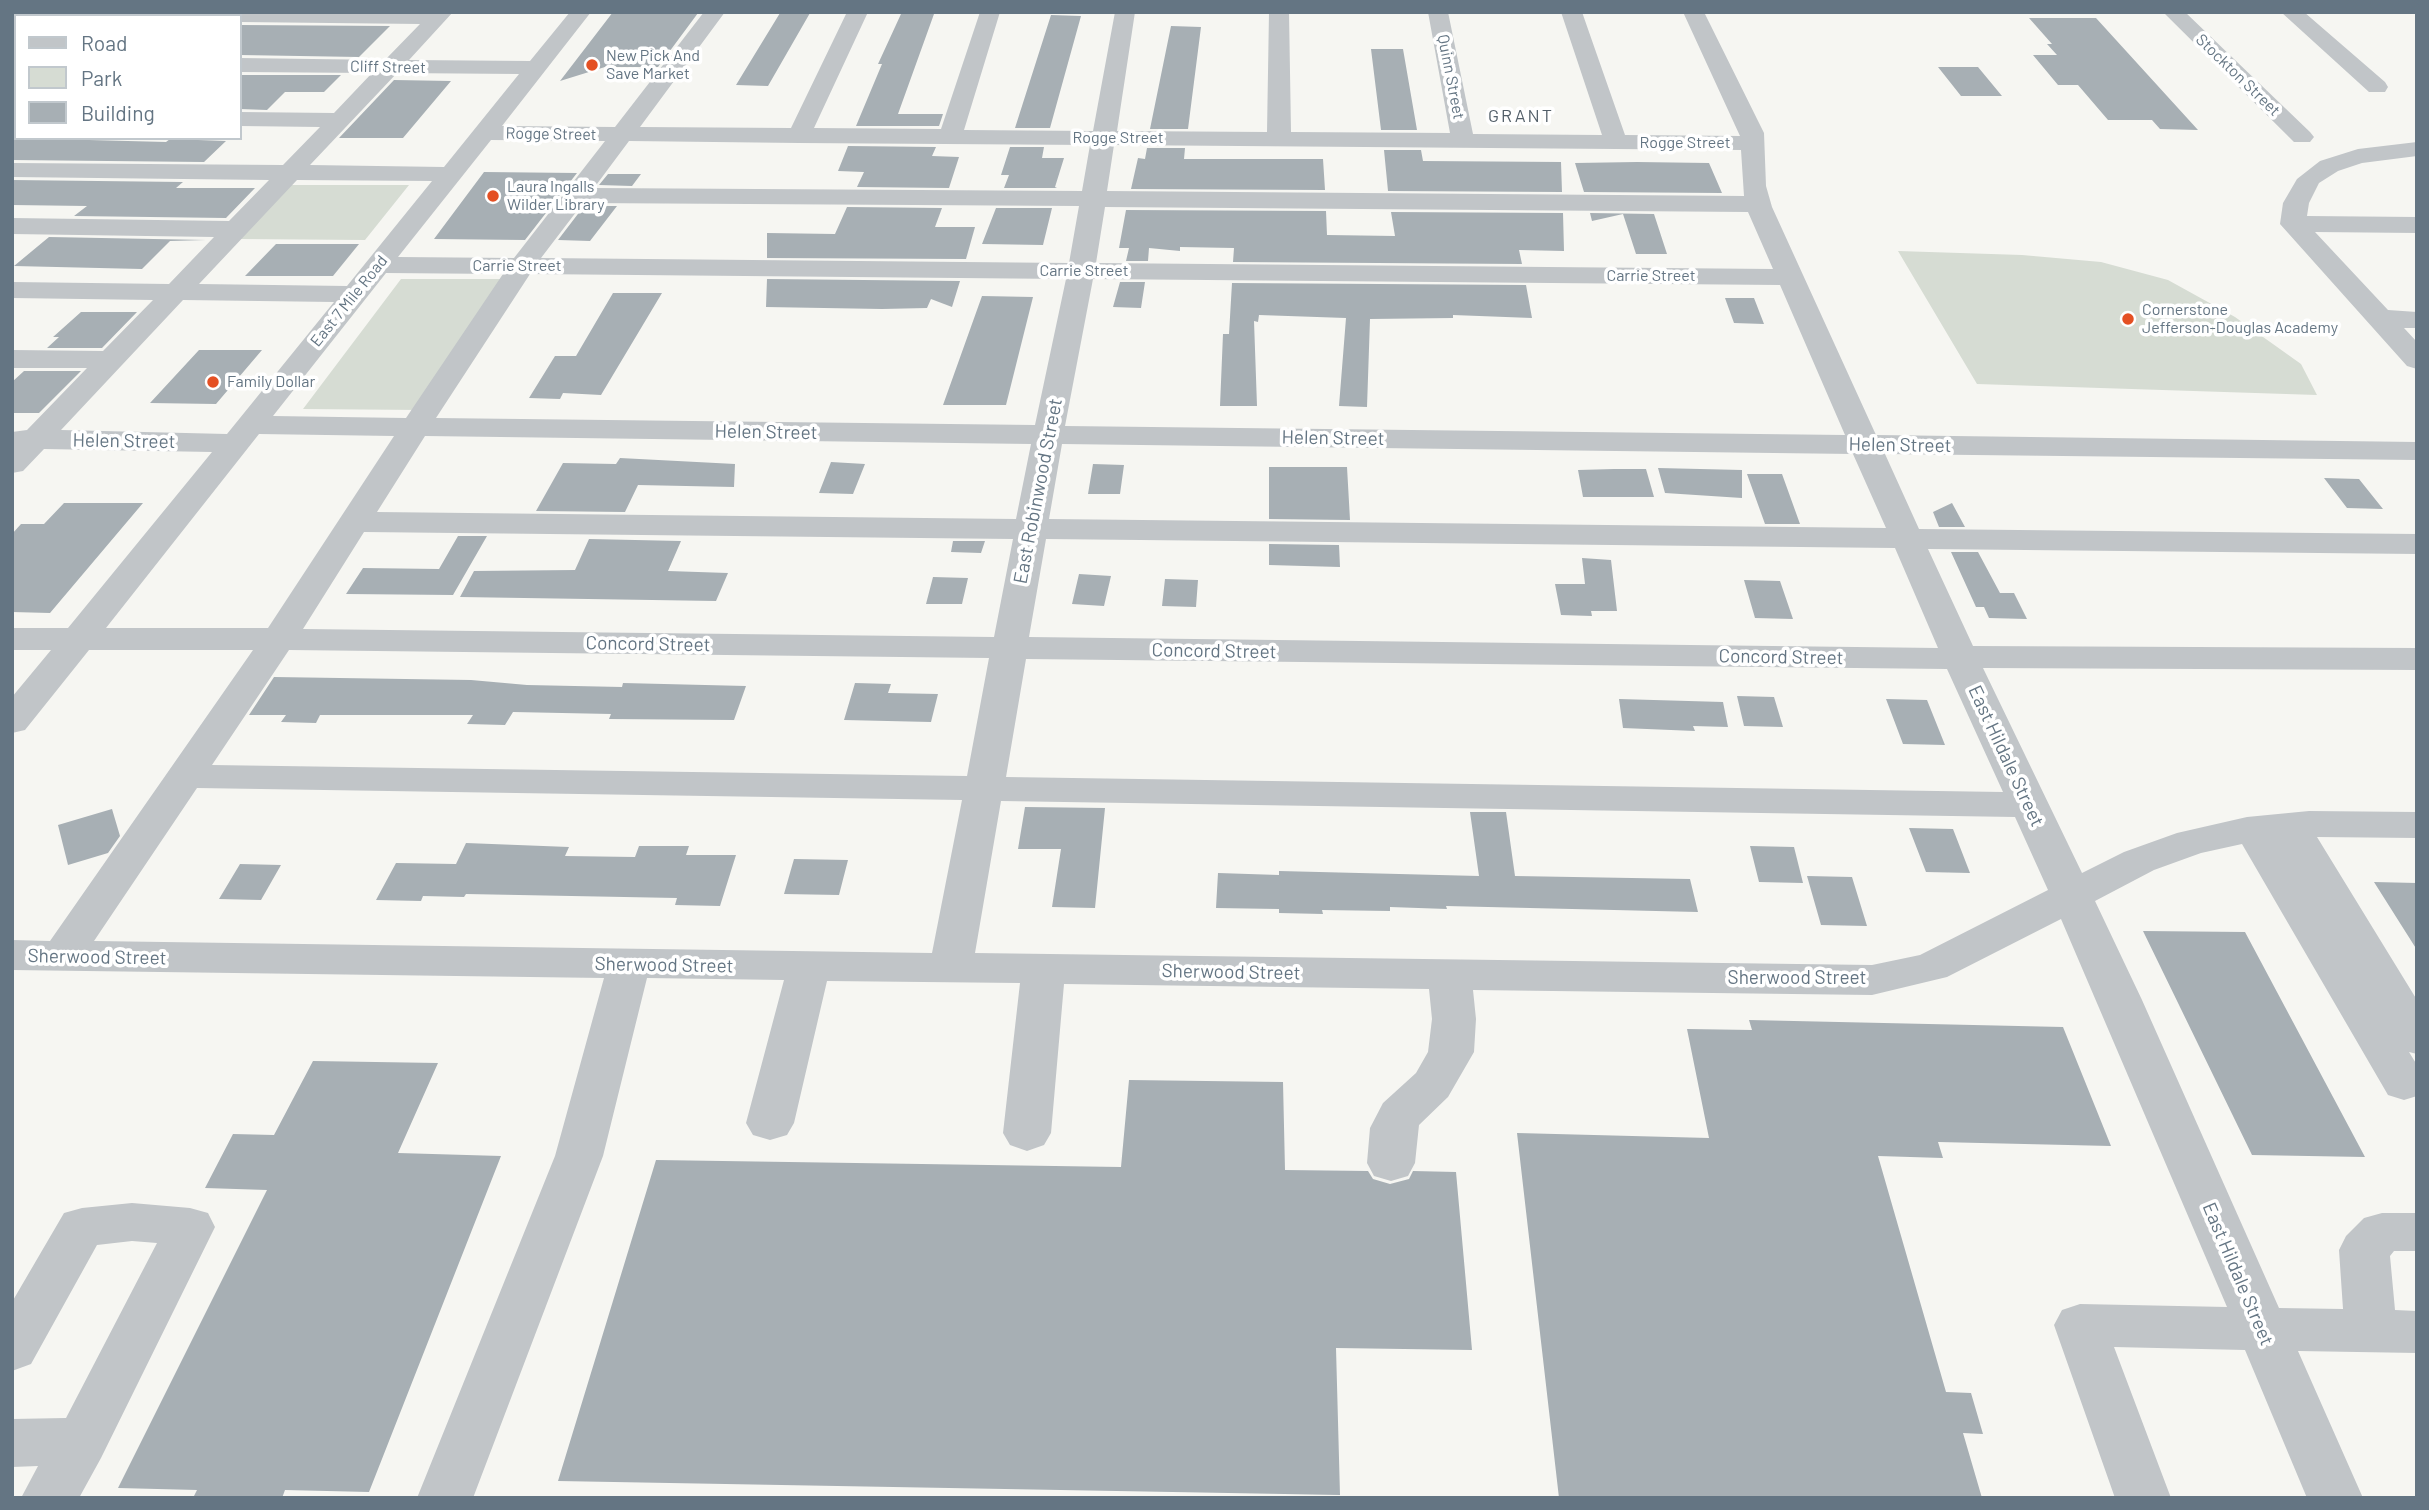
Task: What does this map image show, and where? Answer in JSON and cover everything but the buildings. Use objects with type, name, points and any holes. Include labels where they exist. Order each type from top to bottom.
[{"type":"street","name":"East 7 Mile Road","points":[[12,722],[451,174],[517,102],[581,12]]},
{"type":"street","points":[[62,956],[276,639],[294,617],[414,428],[522,266],[715,12]]},
{"type":"street","points":[[799,136],[858,12]]},
{"type":"street","points":[[950,137],[990,12]]},
{"type":"street","name":"East Robinwood Street","points":[[951,969],[1030,530],[1081,271],[1125,12]]},
{"type":"street","points":[[1279,12],[1279,140]]},
{"type":"street","name":"Quinn Street","points":[[1438,12],[1463,141]]},
{"type":"street","points":[[1572,12],[1616,142]]},
{"type":"street","name":"East Hildale Street","points":[[1693,12],[1752,133],[1754,186],[1758,204],[1960,657],[2072,896],[2335,1498]]},
{"type":"street","name":"Stockton Street","points":[[2173,12],[2302,137]]},
{"type":"street","points":[[2291,12],[2377,87]]},
{"type":"street","points":[[242,16],[441,15]]},
{"type":"street","points":[[12,464],[24,439],[111,360],[441,15]]},
{"type":"street","name":"Cliff Street","points":[[242,65],[391,67],[517,102]]},
{"type":"street","name":"Rogge Street","points":[[517,102],[624,134],[1752,144]]},
{"type":"street","points":[[242,119],[340,120]]},
{"type":"street","points":[[2293,224],[2296,203],[2309,179],[2329,166],[2358,156],[2417,149]]},
{"type":"street","points":[[12,170],[451,174]]},
{"type":"street","points":[[575,195],[1758,204]]},
{"type":"street","points":[[2293,224],[2417,225]]},
{"type":"street","points":[[2293,224],[2415,355]]},
{"type":"street","points":[[12,226],[236,229]]},
{"type":"street","name":"Carrie Street","points":[[378,265],[1790,277]]},
{"type":"street","points":[[12,290],[354,294]]},
{"type":"street","points":[[2379,318],[2417,320]]},
{"type":"street","points":[[12,359],[111,360]]},
{"type":"street","name":"Helen Street","points":[[24,439],[414,428],[2417,451]]},
{"type":"street","points":[[354,522],[2417,544]]},
{"type":"street","name":"Concord Street","points":[[12,639],[78,640],[120,637],[1932,659],[2417,659]]},
{"type":"street","points":[[183,776],[2029,805]]},
{"type":"street","name":"Sherwood Street","points":[[12,955],[1872,980],[1932,967],[2139,860],[2191,842],[2272,827],[2417,825]]},
{"type":"street","points":[[2272,827],[2417,1038]]},
{"type":"street","points":[[2272,827],[2404,1083]]},
{"type":"street","points":[[445,1498],[579,1156],[629,964]]},
{"type":"street","points":[[770,1123],[809,967]]},
{"type":"street","points":[[1027,1133],[1043,970]]},
{"type":"street","points":[[1391,1163],[1394,1128],[1400,1115],[1432,1084],[1451,1052],[1454,1019],[1449,975]]},
{"type":"street","points":[[12,1349],[82,1227],[132,1222],[190,1227],[82,1441],[49,1498]]},
{"type":"street","points":[[2143,1498],[2080,1325],[2394,1332],[2364,1250],[2382,1231],[2417,1232]]},
{"type":"street","points":[[12,1443],[82,1441]]},
{"type":"green space","points":[[289,185],[409,185],[365,240],[239,239]]},
{"type":"green space","points":[[1898,251],[2022,255],[2101,262],[2168,280],[2235,317],[2301,364],[2317,395],[1977,384]]},
{"type":"green space","points":[[401,279],[508,279],[421,410],[303,409]]},
{"type":"place","name":"New Pick And Save Market","points":[[592,65]]},
{"type":"place","name":"Laura Ingalls Wilder Library","points":[[493,196]]},
{"type":"place","name":"Cornerstone Jefferson-Douglas Academy","points":[[2128,319]]},
{"type":"place","name":"Family Dollar","points":[[213,382]]},
{"type":"district","name":"GRANT","points":[[1521,116]]}]
